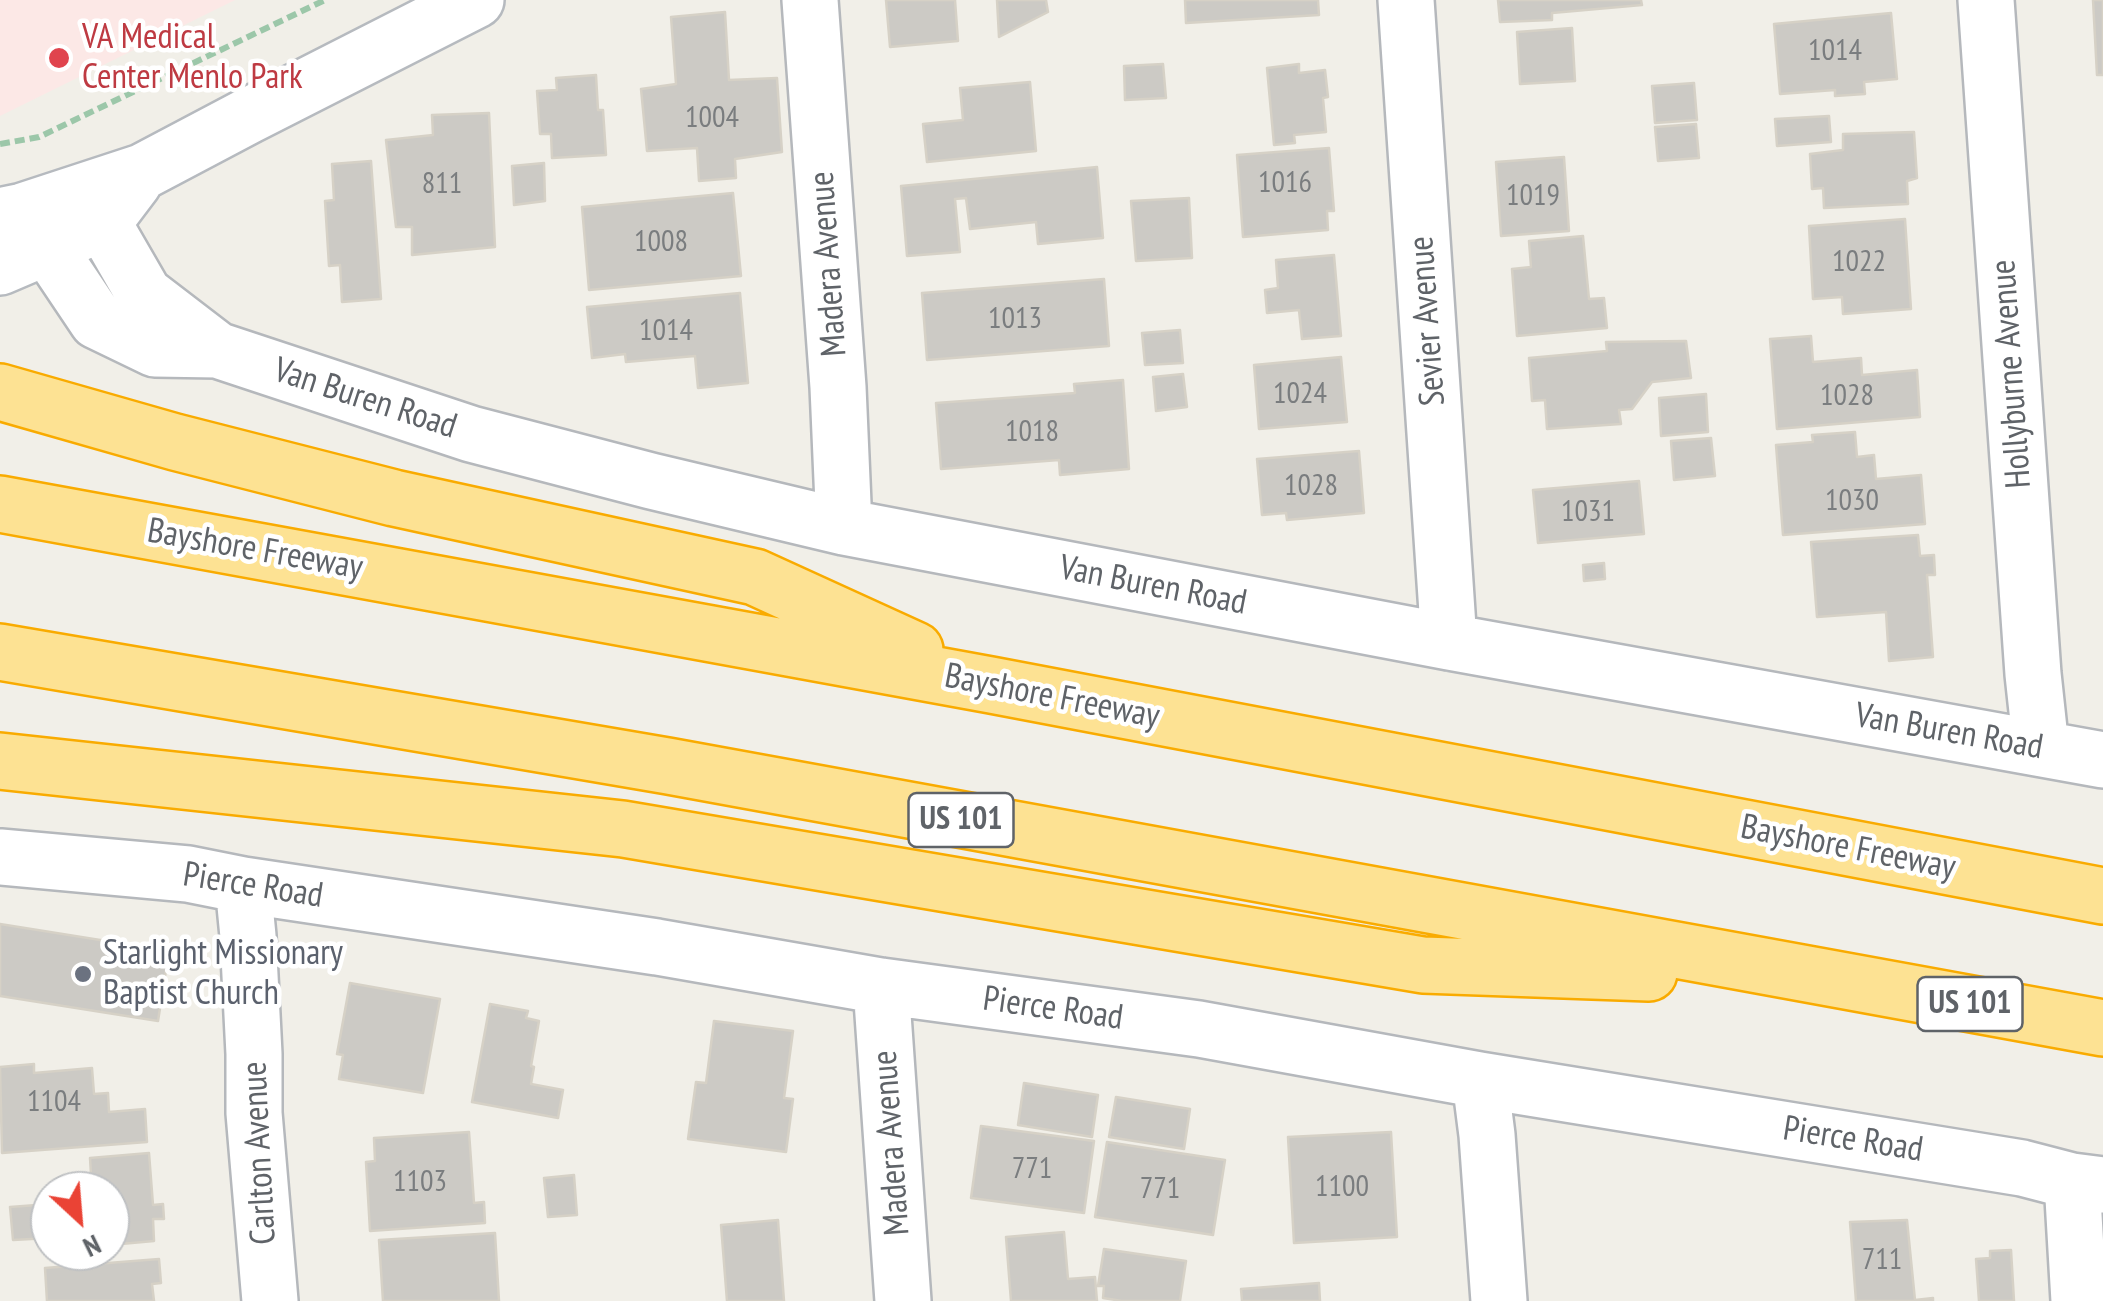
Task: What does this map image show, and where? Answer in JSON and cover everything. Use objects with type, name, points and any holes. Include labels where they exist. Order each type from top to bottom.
[{"type":"highway","points":[[0,392],[394,498],[754,577],[991,684]]},
{"type":"highway","name":"Bayshore Freeway","points":[[0,504],[991,684],[2103,896]]},
{"type":"highway","name":"US 101","points":[[0,652],[648,763],[2103,1028]]},
{"type":"highway","points":[[0,761],[623,829],[1423,965],[1837,979]]},
{"type":"street","points":[[0,216],[142,172],[476,0]]},
{"type":"street","name":"Madera Avenue","points":[[810,0],[838,387],[844,528]]},
{"type":"street","name":"Sevier Avenue","points":[[1406,0],[1449,642]]},
{"type":"street","name":"Hollyburne Avenue","points":[[1986,0],[2041,748]]},
{"type":"street","points":[[24,257],[103,223],[142,172]]},
{"type":"street","name":"Van Buren Road","points":[[103,223],[144,294],[217,350]]},
{"type":"street","name":"Van Buren Road","points":[[24,257],[97,321],[155,348],[217,350],[472,434],[844,528],[2103,760]]},
{"type":"street","name":"Pierce Road","points":[[0,857],[188,874],[881,986],[1199,1030],[2022,1168],[2088,1183]]},
{"type":"street","name":"Carlton Avenue","points":[[242,885],[249,954],[254,1114],[270,1301]]},
{"type":"street","name":"Madera Avenue","points":[[881,986],[902,1301]]},
{"type":"street","points":[[1480,1080],[1499,1301]]},
{"type":"street","points":[[2079,1301],[2088,1183]]},
{"type":"path","points":[[0,144],[39,136],[325,0]]},
{"type":"shaded area","name":"VA Medical Center Menlo Park","points":[[0,0],[235,0],[0,116]]},
{"type":"building","points":[[886,0],[955,0],[958,41],[890,47]]},
{"type":"building","points":[[997,0],[1046,0],[1048,12],[999,37]]},
{"type":"building","points":[[1185,0],[1318,0],[1319,15],[1186,23]]},
{"type":"building","points":[[1498,0],[1641,0],[1642,5],[1552,13],[1552,20],[1500,22]]},
{"type":"building","points":[[2093,0],[2103,0],[2103,75],[2097,75]]},
{"type":"building","points":[[725,12],[729,80],[777,78],[782,152],[735,159],[736,178],[699,181],[697,148],[647,151],[641,89],[676,84],[671,17]]},
{"type":"building","points":[[1891,13],[1897,79],[1864,82],[1865,94],[1835,96],[1835,90],[1780,94],[1774,24]]},
{"type":"building","points":[[1572,28],[1575,81],[1520,84],[1517,32]]},
{"type":"building","points":[[1163,64],[1166,98],[1125,100],[1124,66]]},
{"type":"building","points":[[1299,64],[1299,73],[1325,70],[1326,132],[1294,135],[1295,143],[1274,145],[1267,68]]},
{"type":"building","points":[[596,75],[606,155],[552,158],[551,134],[540,134],[537,91],[557,90],[556,78]]},
{"type":"building","points":[[1030,82],[1036,151],[927,162],[923,124],[963,120],[960,88]]},
{"type":"building","points":[[1694,83],[1697,120],[1655,123],[1652,86]]},
{"type":"building","points":[[489,113],[495,247],[412,255],[412,227],[396,227],[386,140],[433,135],[432,115]]},
{"type":"building","points":[[1829,116],[1831,142],[1777,146],[1775,119]]},
{"type":"building","points":[[1696,124],[1699,158],[1658,161],[1655,127]]},
{"type":"building","points":[[1914,132],[1917,178],[1907,181],[1908,204],[1824,208],[1823,188],[1812,189],[1810,154],[1843,150],[1843,134]]},
{"type":"building","points":[[1329,148],[1334,211],[1327,211],[1328,230],[1243,237],[1237,155]]},
{"type":"building","points":[[1564,157],[1569,231],[1501,236],[1496,162]]},
{"type":"building","points":[[371,161],[381,299],[342,302],[340,265],[329,266],[325,201],[334,200],[332,164]]},
{"type":"building","points":[[544,163],[545,201],[514,205],[512,166]]},
{"type":"building","points":[[1097,167],[1103,238],[1038,244],[1036,222],[970,229],[966,198],[955,199],[960,252],[907,256],[901,186]]},
{"type":"building","points":[[733,193],[741,276],[589,290],[582,207]]},
{"type":"building","points":[[1189,198],[1192,258],[1136,261],[1131,201]]},
{"type":"building","points":[[1905,219],[1911,309],[1843,314],[1842,297],[1813,299],[1809,226]]},
{"type":"building","points":[[1583,236],[1589,299],[1604,298],[1607,328],[1517,336],[1512,269],[1531,267],[1529,241]]},
{"type":"building","points":[[1334,255],[1341,336],[1302,339],[1299,310],[1267,313],[1265,290],[1278,288],[1276,260]]},
{"type":"building","points":[[1104,279],[1109,346],[927,360],[922,293]]},
{"type":"building","points":[[740,293],[748,383],[698,388],[695,356],[626,362],[625,354],[592,358],[587,307]]},
{"type":"building","points":[[1180,330],[1183,363],[1145,365],[1142,333]]},
{"type":"building","points":[[1811,336],[1813,362],[1861,358],[1862,375],[1917,370],[1920,417],[1777,429],[1770,339]]},
{"type":"building","points":[[1686,341],[1691,378],[1652,382],[1632,409],[1619,410],[1621,424],[1547,429],[1545,400],[1532,401],[1529,358],[1607,351],[1606,342]]},
{"type":"building","points":[[1341,357],[1347,422],[1259,429],[1254,365]]},
{"type":"building","points":[[1183,374],[1187,407],[1156,411],[1153,377]]},
{"type":"building","points":[[1123,380],[1129,469],[1060,475],[1059,460],[941,469],[936,403],[1075,393],[1074,384]]},
{"type":"building","points":[[1706,394],[1708,432],[1661,436],[1659,398]]},
{"type":"building","points":[[1855,432],[1857,457],[1874,455],[1876,479],[1921,475],[1925,524],[1783,535],[1776,445],[1813,442],[1812,435]]},
{"type":"building","points":[[1711,438],[1715,476],[1674,480],[1671,441]]},
{"type":"building","points":[[1359,451],[1364,513],[1287,520],[1286,513],[1262,515],[1257,459]]},
{"type":"building","points":[[1639,481],[1644,534],[1538,543],[1533,490]]},
{"type":"building","points":[[1918,535],[1920,556],[1934,555],[1935,575],[1927,575],[1933,657],[1889,661],[1886,612],[1817,617],[1811,542]]},
{"type":"building","points":[[1604,563],[1605,579],[1584,581],[1583,565]]},
{"type":"building","name":"Starlight Missionary Baptist Church","points":[[0,924],[169,951],[158,1021],[0,996]]},
{"type":"building","points":[[350,983],[440,999],[423,1093],[339,1079],[343,1055],[337,1054]]},
{"type":"building","points":[[490,1004],[528,1011],[526,1018],[539,1021],[531,1084],[563,1090],[558,1118],[472,1102]]},
{"type":"building","points":[[714,1021],[793,1031],[784,1098],[793,1099],[786,1152],[688,1139],[696,1082],[706,1083]]},
{"type":"building","points":[[34,1064],[34,1073],[92,1068],[94,1094],[108,1093],[109,1112],[145,1109],[147,1142],[2,1153],[0,1067]]},
{"type":"building","points":[[1024,1083],[1098,1095],[1092,1137],[1018,1125]]},
{"type":"building","points":[[1116,1097],[1190,1109],[1184,1149],[1109,1137]]},
{"type":"building","points":[[981,1126],[1094,1141],[1084,1213],[971,1198]]},
{"type":"building","points":[[469,1132],[474,1203],[484,1202],[485,1223],[370,1231],[366,1162],[375,1161],[374,1138]]},
{"type":"building","points":[[1391,1132],[1397,1237],[1294,1243],[1288,1137]]},
{"type":"building","points":[[1107,1142],[1225,1160],[1213,1235],[1095,1217]]},
{"type":"building","points":[[149,1153],[153,1205],[163,1204],[164,1219],[153,1219],[154,1241],[130,1243],[130,1171],[91,1171],[90,1158]]},
{"type":"building","points":[[574,1175],[577,1215],[548,1217],[544,1178]]},
{"type":"building","points":[[30,1206],[30,1239],[13,1240],[10,1207]]},
{"type":"building","points":[[778,1220],[784,1301],[727,1301],[721,1225]]},
{"type":"building","points":[[1907,1220],[1915,1300],[1933,1301],[1856,1301],[1850,1222]]},
{"type":"building","points":[[1064,1232],[1068,1279],[1095,1277],[1097,1301],[1011,1301],[1006,1237]]},
{"type":"building","points":[[495,1233],[499,1301],[383,1301],[379,1240]]},
{"type":"building","points":[[1104,1249],[1186,1261],[1180,1301],[1103,1298],[1104,1286],[1098,1286]]},
{"type":"building","points":[[2011,1250],[2014,1301],[1979,1301],[1976,1259],[1990,1258],[1990,1251]]},
{"type":"building","points":[[159,1259],[161,1283],[152,1284],[154,1301],[47,1301],[45,1271],[130,1271],[130,1261]]},
{"type":"building","points":[[1319,1283],[1320,1301],[1242,1301],[1241,1289]]},
{"type":"place","name":"VA Medical Center Menlo Park","points":[[59,58]]},
{"type":"place","name":"Starlight Missionary Baptist Church","points":[[83,974]]}]
